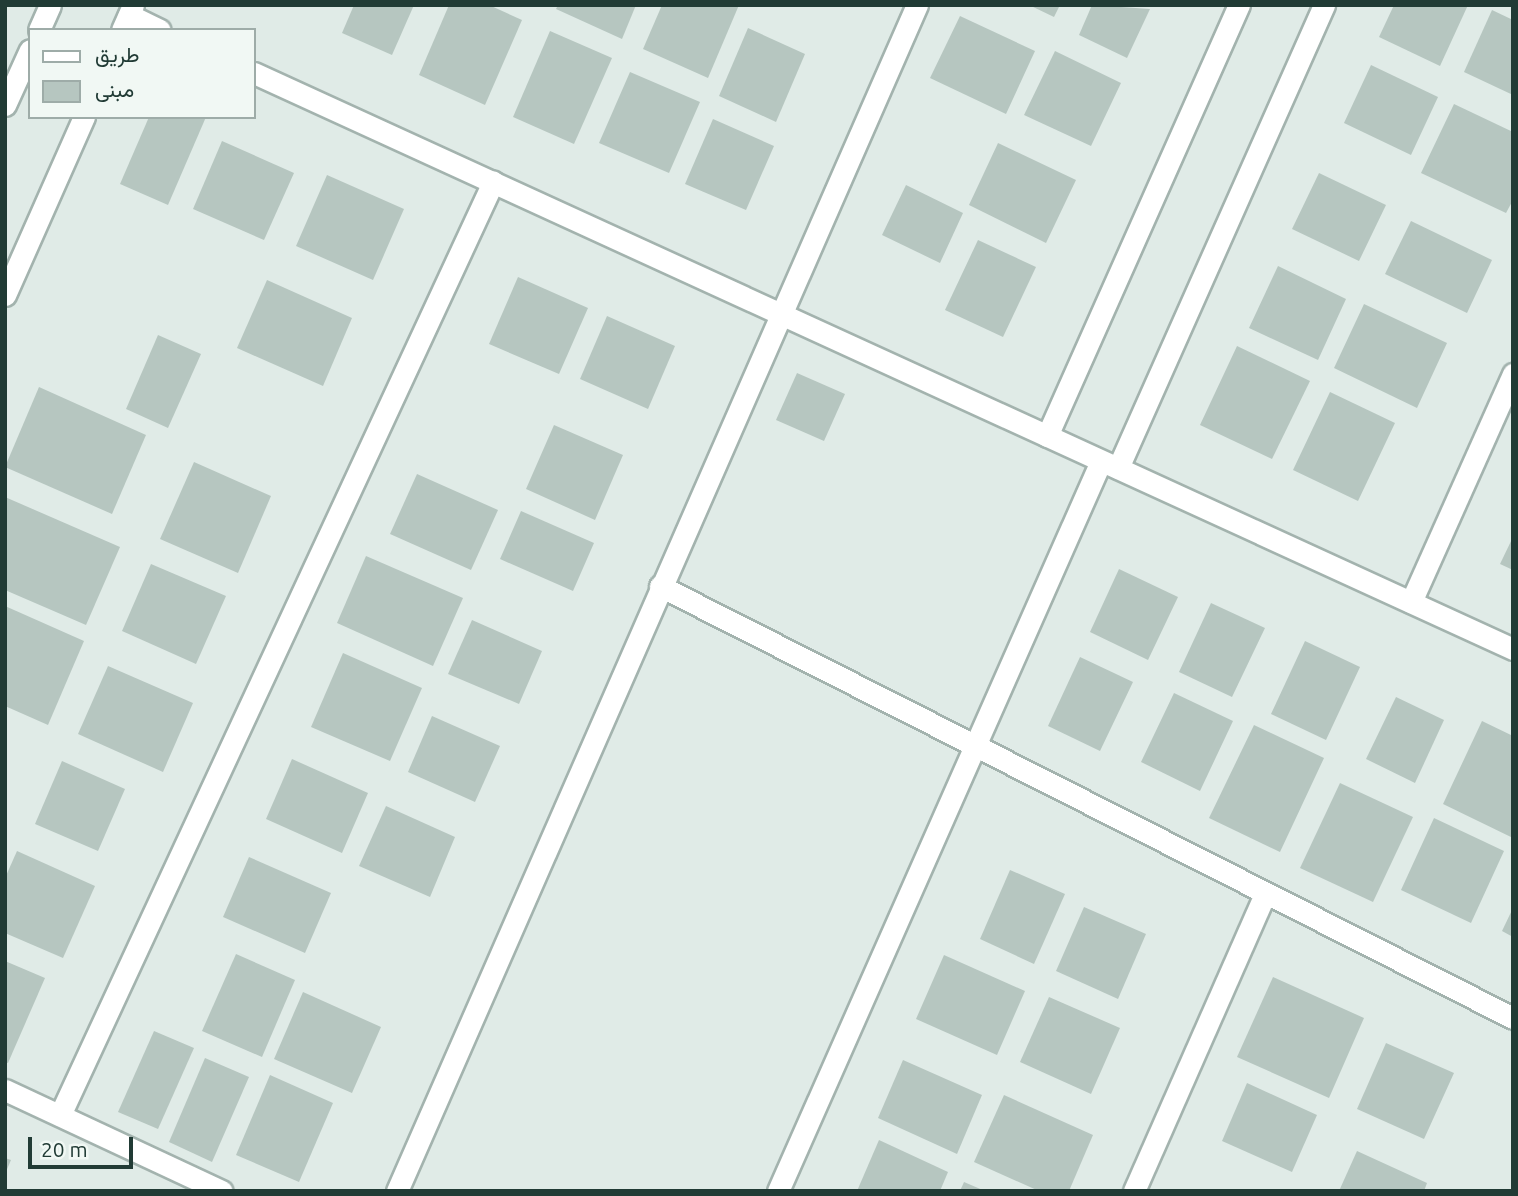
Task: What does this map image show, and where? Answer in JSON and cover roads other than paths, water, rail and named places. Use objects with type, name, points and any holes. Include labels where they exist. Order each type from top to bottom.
[{"type":"street","points":[[40,28],[50,5]]},
{"type":"street","points":[[397,1191],[778,313],[916,5]]},
{"type":"street","points":[[1047,436],[1239,5]]},
{"type":"street","points":[[778,1191],[974,748],[1110,465],[1324,5]]},
{"type":"street","points":[[128,17],[155,28]]},
{"type":"street","points":[[5,105],[28,54]]},
{"type":"street","points":[[256,74],[1513,649]]},
{"type":"street","points":[[5,295],[83,119]]},
{"type":"street","points":[[60,1115],[493,182]]},
{"type":"street","points":[[1411,602],[1513,374]]},
{"type":"street","points":[[660,586],[974,748],[1513,1018]]},
{"type":"street","points":[[1134,1191],[1265,894]]},
{"type":"street","points":[[5,1090],[222,1191]]}]
